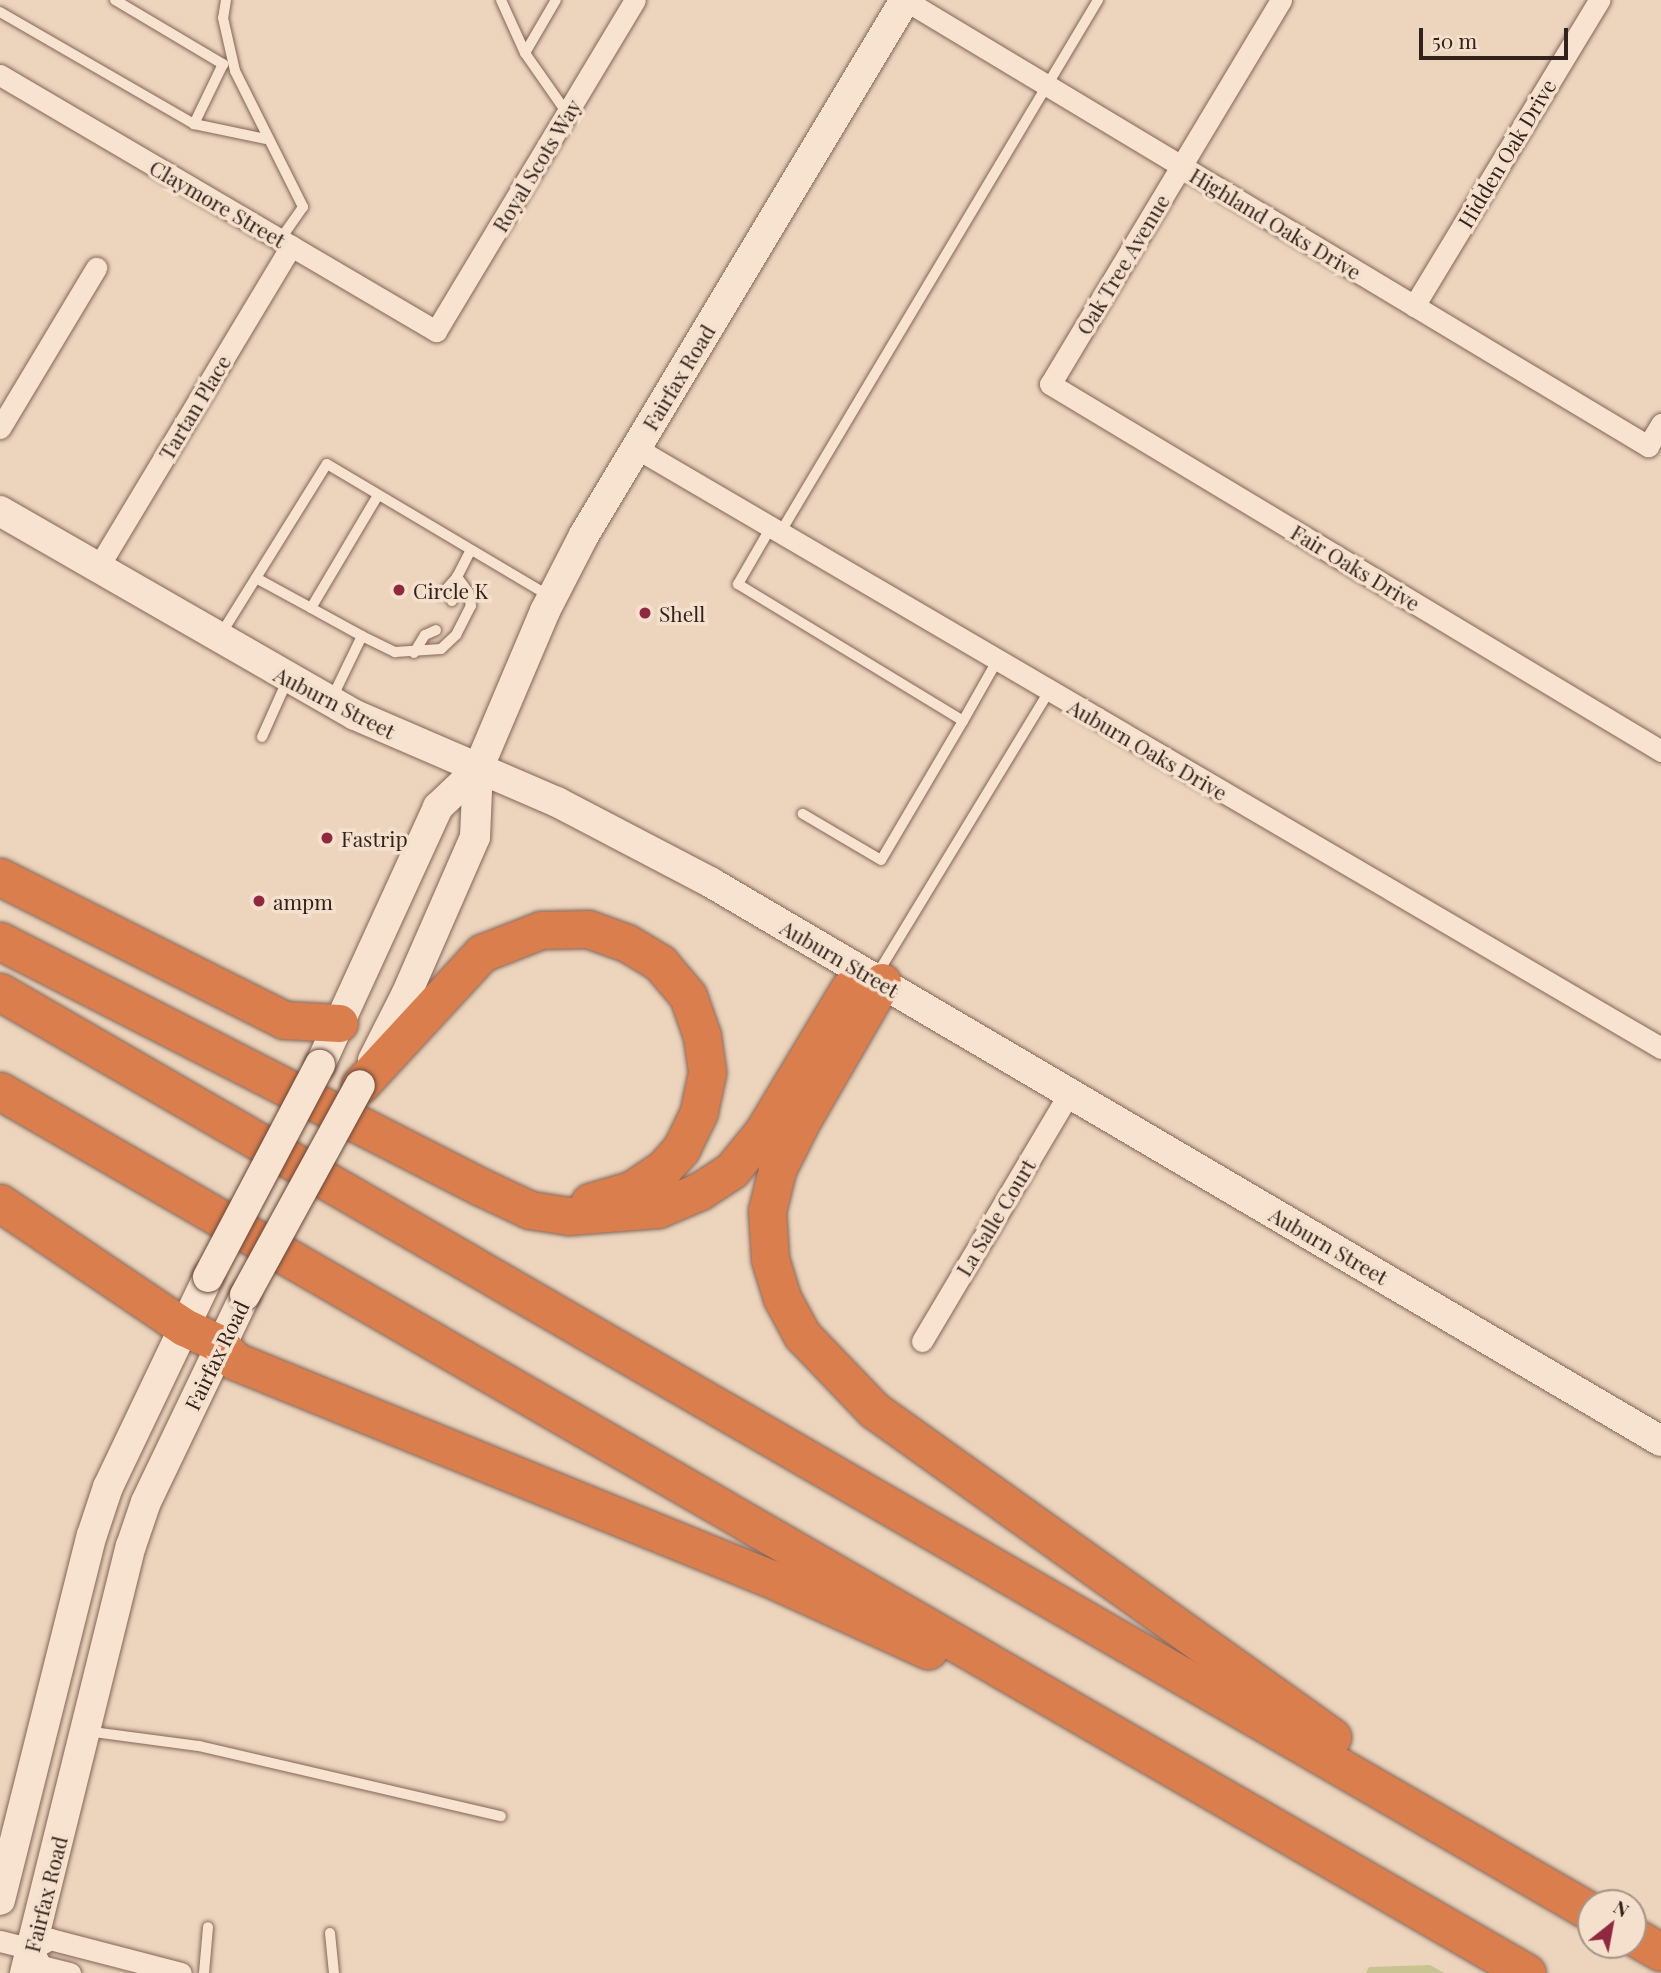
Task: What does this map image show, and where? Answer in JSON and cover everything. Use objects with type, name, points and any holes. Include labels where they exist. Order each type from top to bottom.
[{"type":"highway","points":[[0,877],[284,1020],[339,1023]]},
{"type":"highway","points":[[360,1085],[482,953],[541,930],[588,929],[627,943],[660,963],[688,996],[704,1048],[706,1073],[699,1112],[681,1149],[664,1168],[631,1190],[593,1202],[557,1202],[481,1187]]},
{"type":"highway","points":[[0,941],[481,1187],[530,1210],[569,1216],[658,1209],[700,1191],[732,1170],[763,1132],[872,977]]},
{"type":"highway","points":[[872,977],[777,1170],[767,1211],[770,1259],[782,1298],[802,1335],[823,1362],[874,1410],[1546,1886]]},
{"type":"highway","points":[[0,992],[1577,1904]]},
{"type":"highway","points":[[0,1091],[1527,1973]]},
{"type":"highway","points":[[0,1203],[184,1327],[220,1344],[235,1361],[769,1578],[928,1650],[1333,1860]]},
{"type":"main road","name":"Fairfax Road","points":[[29,1961],[85,1731],[146,1502],[245,1295],[406,995],[475,837],[478,769],[552,598],[636,448],[905,0]]},
{"type":"main road","name":"Auburn Street","points":[[0,511],[218,639],[330,701],[634,839],[1661,1441]]},
{"type":"main road","name":"Fairfax Road","points":[[0,1900],[92,1535],[108,1487],[208,1277],[320,1065],[438,807],[478,769]]},
{"type":"street","name":"Royal Scots Way","points":[[436,331],[635,0]]},
{"type":"street","name":"Highland Oaks Drive","points":[[905,0],[1648,446],[1661,424]]},
{"type":"street","name":"Oak Tree Avenue","points":[[1050,384],[1281,0]]},
{"type":"street","name":"Hidden Oak Drive","points":[[1415,306],[1598,0]]},
{"type":"street","name":"Claymore Street","points":[[0,75],[436,331]]},
{"type":"street","name":"Tartan Place","points":[[97,569],[286,243]]},
{"type":"street","points":[[0,428],[96,268]]},
{"type":"street","name":"Fair Oaks Drive","points":[[1050,384],[1661,751]]},
{"type":"street","name":"Auburn Oaks Drive","points":[[636,448],[1661,1048]]},
{"type":"street","name":"La Salle Court","points":[[922,1340],[1069,1093]]},
{"type":"street","points":[[29,1961],[50,1938],[181,1973]]},
{"type":"street","points":[[0,1941],[29,1961],[70,1973]]},
{"type":"lane","points":[[115,0],[235,71]]},
{"type":"lane","points":[[226,0],[223,18],[235,71],[266,139],[303,207],[286,243]]},
{"type":"lane","points":[[501,0],[525,54],[567,113]]},
{"type":"lane","points":[[525,54],[556,0]]},
{"type":"lane","points":[[964,721],[738,584],[776,530],[1098,0]]},
{"type":"lane","points":[[0,12],[194,124],[266,139]]},
{"type":"lane","points":[[194,124],[223,64]]},
{"type":"lane","points":[[218,639],[327,464],[552,598]]},
{"type":"lane","points":[[311,608],[378,495]]},
{"type":"lane","points":[[441,595],[457,577],[471,550]]},
{"type":"lane","points":[[452,601],[457,577]]},
{"type":"lane","points":[[256,578],[395,652],[414,653],[441,649],[456,635],[471,606],[468,592],[457,577]]},
{"type":"lane","points":[[414,653],[425,635],[425,622]]},
{"type":"lane","points":[[425,635],[436,630]]},
{"type":"lane","points":[[330,701],[362,636]]},
{"type":"lane","points":[[803,814],[881,860],[997,661]]},
{"type":"lane","points":[[262,737],[288,679]]},
{"type":"lane","points":[[872,977],[1049,691]]},
{"type":"lane","points":[[85,1731],[199,1746],[501,1816]]},
{"type":"lane","points":[[204,1973],[208,1927]]},
{"type":"lane","points":[[330,1933],[334,1973]]},
{"type":"shaded area","points":[[1430,1965],[1444,1973],[1366,1973],[1369,1967]]},
{"type":"place","name":"Circle K","points":[[399,590]]},
{"type":"place","name":"Shell","points":[[645,613]]},
{"type":"place","name":"Fastrip","points":[[327,838]]},
{"type":"place","name":"ampm","points":[[259,901]]}]
